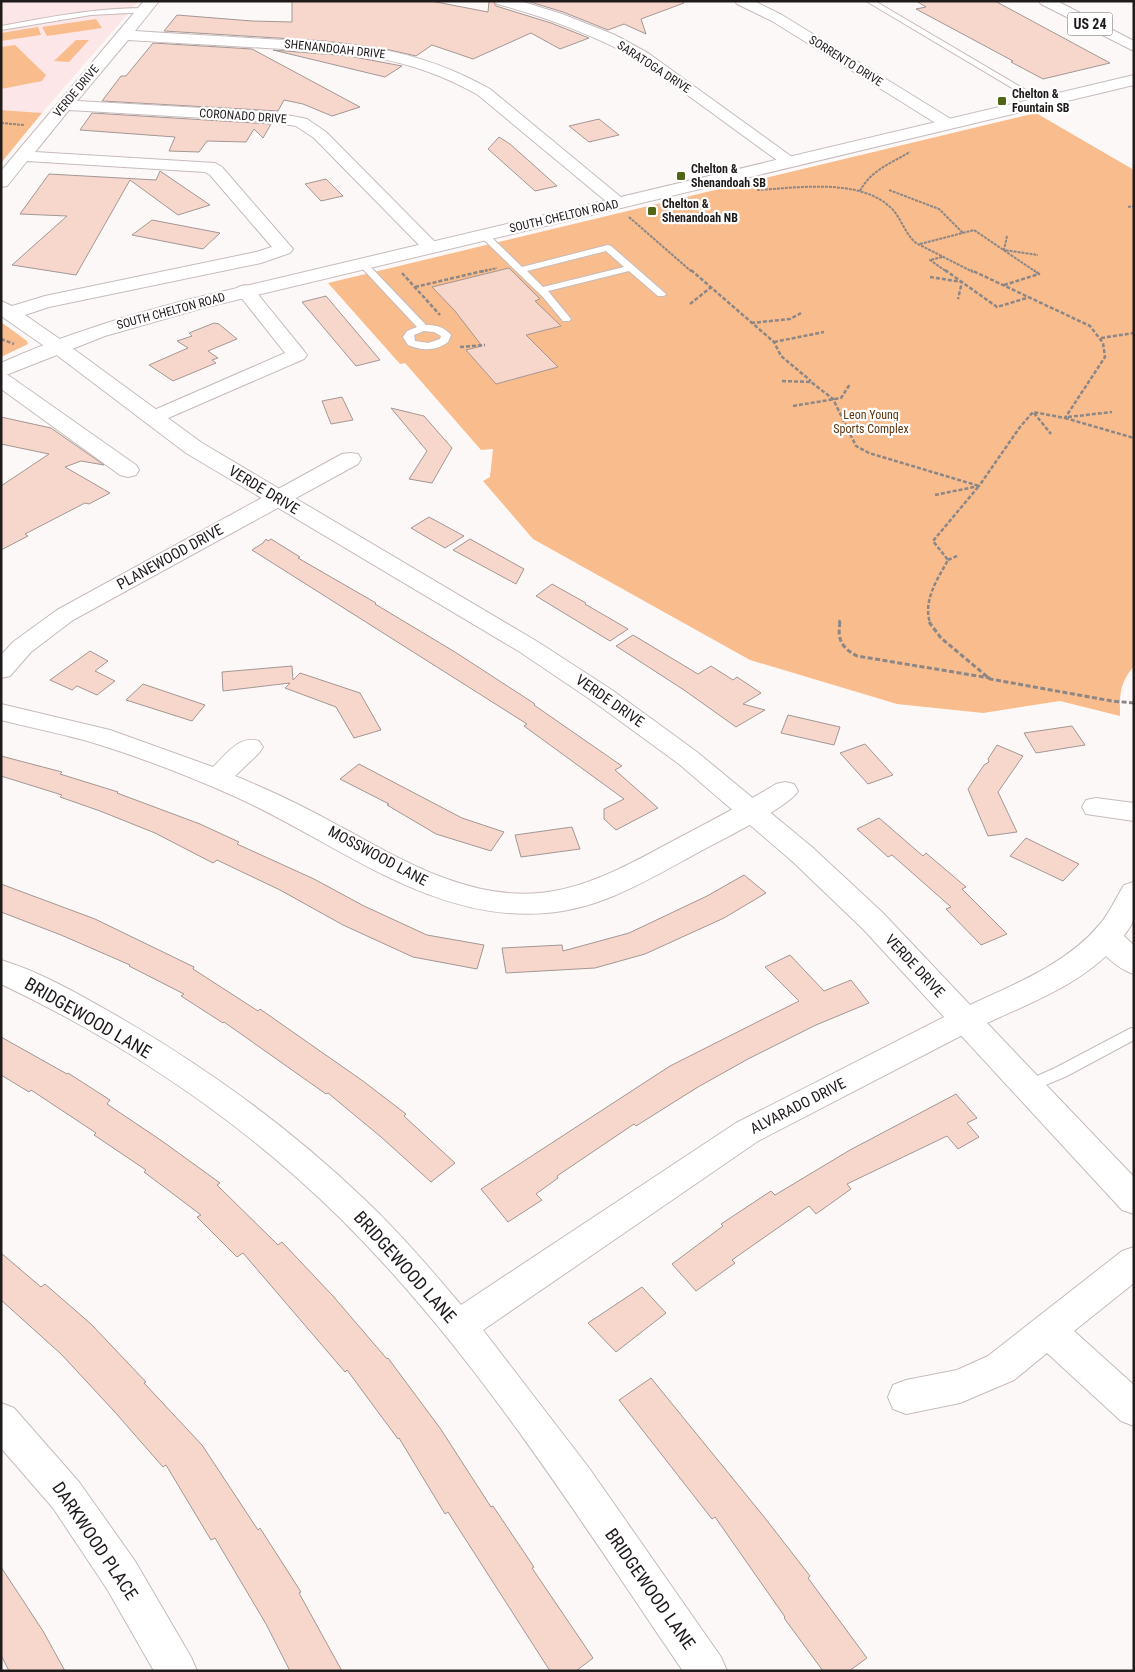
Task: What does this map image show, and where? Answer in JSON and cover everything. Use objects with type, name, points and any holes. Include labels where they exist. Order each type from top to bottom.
[{"type":"main road","name":"SARATOGA DRIVE","points":[[502,1],[577,24],[620,43],[643,56],[791,162]]},
{"type":"main road","name":"SORRENTO DRIVE","points":[[742,1],[776,18],[948,124]]},
{"type":"main road","name":"US 24","points":[[1046,1],[1134,46]]},
{"type":"main road","name":"VERDE DRIVE","points":[[1,182],[148,5]]},
{"type":"main road","name":"SHENANDOAH DRIVE","points":[[124,35],[342,47],[390,54],[440,69],[466,80],[484,92],[623,209]]},
{"type":"main road","name":"SOUTH CHELTON ROAD","points":[[1,371],[58,346],[145,317],[245,291],[484,235],[623,209],[791,162],[1134,80]]},
{"type":"main road","name":"CORONADO DRIVE","points":[[64,105],[290,119],[301,122],[320,135],[432,247]]},
{"type":"main road","points":[[6,310],[261,257],[284,249],[216,171],[209,167],[22,156]]},
{"type":"main road","points":[[152,418],[296,355],[245,291]]},
{"type":"main road","name":"VERDE DRIVE","points":[[6,310],[58,346],[194,448],[521,642],[565,670],[688,758],[802,854],[859,908],[1134,1200]]},
{"type":"main road","points":[[1,379],[128,470]]},
{"type":"main road","name":"PLANEWOOD DRIVE","points":[[1,670],[22,647],[65,615],[350,459]]},
{"type":"main road","name":"MOSSWOOD LANE","points":[[1,712],[100,736],[216,779],[313,822],[418,879],[470,897],[495,902],[521,904],[554,902],[604,890],[752,811],[785,791]]},
{"type":"main road","points":[[216,779],[250,747]]},
{"type":"main road","points":[[1096,806],[1134,812]]},
{"type":"main road","name":"ALVARADO DRIVE","points":[[458,1326],[747,1132],[965,1020],[1045,982],[1090,952],[1106,937],[1134,892]]},
{"type":"main road","points":[[1106,937],[1134,963]]},
{"type":"main road","name":"BRIDGEWOOD LANE","points":[[1,971],[76,1008],[128,1039],[262,1130],[342,1199],[404,1263],[458,1326],[562,1462],[707,1671]]},
{"type":"main road","points":[[906,1397],[960,1386],[1001,1368],[1134,1262]]},
{"type":"main road","points":[[1048,1330],[1134,1410]]},
{"type":"main road","name":"DARKWOOD PLACE","points":[[1,1420],[66,1495],[121,1575],[177,1671]]},
{"type":"lane","points":[[869,1],[1042,102]]},
{"type":"lane","points":[[1,28],[148,5]]},
{"type":"lane","points":[[484,235],[541,290],[566,320]]},
{"type":"lane","points":[[521,270],[608,248],[661,294]]},
{"type":"lane","points":[[362,263],[423,328]]},
{"type":"lane","points":[[541,290],[631,268]]},
{"type":"lane","points":[[1027,1087],[1061,1072],[1131,1034]]},
{"type":"path","points":[[1,123],[24,125]]},
{"type":"path","points":[[860,191],[863,184],[879,171],[922,144],[906,134]]},
{"type":"path","points":[[750,190],[836,189],[871,194],[889,206],[901,219],[910,238],[942,257],[1090,326],[1101,338],[1105,357],[1065,418]]},
{"type":"path","points":[[889,190],[939,209],[963,233]]},
{"type":"path","points":[[1128,207],[1134,206]]},
{"type":"path","points":[[623,209],[710,288],[774,342],[781,356],[833,399],[856,446],[869,453],[979,486]]},
{"type":"path","points":[[920,244],[974,230],[1040,274],[1004,285]]},
{"type":"path","points":[[1004,250],[1007,236]]},
{"type":"path","points":[[1004,250],[1038,255]]},
{"type":"path","points":[[942,257],[930,260],[998,307],[1030,297]]},
{"type":"path","points":[[415,287],[504,266]]},
{"type":"path","points":[[398,269],[441,315]]},
{"type":"path","points":[[930,277],[962,282]]},
{"type":"path","points":[[958,299],[962,282]]},
{"type":"path","points":[[690,304],[710,288]]},
{"type":"path","points":[[750,323],[790,318],[801,313]]},
{"type":"path","points":[[774,342],[824,332]]},
{"type":"path","points":[[1101,338],[1134,332]]},
{"type":"path","points":[[460,347],[485,345]]},
{"type":"path","points":[[782,382],[811,382]]},
{"type":"path","points":[[793,406],[840,398],[850,384]]},
{"type":"path","points":[[1033,412],[1065,418],[1134,438]]},
{"type":"path","points":[[948,560],[933,541],[979,486],[1020,426],[1033,412]]},
{"type":"path","points":[[1033,412],[1051,434]]},
{"type":"path","points":[[1065,418],[1112,412]]},
{"type":"path","points":[[935,495],[979,486]]},
{"type":"path","points":[[960,555],[948,560],[932,588],[928,604],[929,622],[941,638],[990,678]]},
{"type":"path","points":[[840,620],[837,636],[844,649],[857,656],[1112,701],[1134,703]]},
{"type":"shaded area","points":[[1,1],[139,1],[42,113],[1,110]]},
{"type":"green space","points":[[96,19],[102,28],[47,36],[42,27]]},
{"type":"green space","points":[[38,27],[41,35],[1,41],[1,33]]},
{"type":"green space","points":[[76,40],[89,40],[69,62],[54,61]]},
{"type":"green space","points":[[15,45],[46,75],[42,81],[1,89],[1,47]]},
{"type":"green space","points":[[1,110],[42,113],[1,163]]},
{"type":"green space","name":"Leon Young Sports Complex","points":[[1036,113],[1134,170],[1134,666],[1125,678],[1121,690],[1120,716],[1060,701],[983,713],[897,704],[750,660],[533,539],[483,481],[490,477],[493,449],[481,450],[405,363],[400,364],[328,283]]},
{"type":"green space","points":[[1,322],[27,341],[28,344],[1,357]]},
{"type":"building","points":[[292,1],[431,1],[488,12],[489,1],[493,1],[496,6],[551,23],[589,38],[560,49],[531,33],[473,59],[432,45],[416,56],[381,48],[325,41],[164,31],[177,15],[292,22]]},
{"type":"building","points":[[527,1],[683,1],[684,3],[641,19],[646,34],[624,24],[608,30],[563,12]]},
{"type":"building","points":[[916,1],[995,1],[1110,63],[1043,79],[916,9],[926,7]]},
{"type":"building","points":[[153,43],[252,49],[360,107],[332,116],[303,104],[284,100],[278,111],[102,101],[121,76],[126,76]]},
{"type":"building","points":[[273,50],[349,56],[402,66],[385,77]]},
{"type":"building","points":[[92,113],[271,124],[263,138],[254,129],[246,142],[207,141],[199,152],[169,151],[175,137],[80,130]]},
{"type":"building","points":[[599,119],[619,135],[589,142],[569,126]]},
{"type":"building","points":[[499,137],[510,144],[557,186],[535,191],[488,149]]},
{"type":"building","points":[[160,171],[210,205],[178,215],[130,180],[76,275],[12,265],[67,216],[20,214],[49,174],[156,180]]},
{"type":"building","points":[[326,179],[343,196],[321,201],[305,184]]},
{"type":"building","points":[[152,220],[220,233],[203,249],[132,235]]},
{"type":"building","points":[[509,268],[540,299],[535,301],[561,326],[526,335],[558,367],[496,384],[466,350],[482,346],[455,311],[432,287]]},
{"type":"building","points":[[326,296],[380,360],[356,366],[302,302]]},
{"type":"building","points":[[214,323],[219,324],[237,339],[208,351],[218,358],[212,360],[216,363],[173,381],[149,365],[188,348],[177,341],[192,336],[189,333]]},
{"type":"building","points":[[342,397],[353,420],[331,424],[322,401]]},
{"type":"building","points":[[391,408],[424,416],[452,448],[432,483],[409,479],[427,451]]},
{"type":"building","points":[[1,417],[51,428],[104,465],[81,461],[65,467],[110,493],[89,504],[85,503],[25,534],[28,536],[1,550],[1,486],[49,454],[1,444]]},
{"type":"building","points":[[429,517],[464,536],[445,548],[411,528]]},
{"type":"building","points":[[266,539],[268,541],[271,539],[300,557],[298,558],[376,603],[535,704],[622,766],[615,770],[658,808],[616,830],[604,819],[604,809],[624,799],[524,726],[527,724],[252,550]]},
{"type":"building","points":[[470,539],[524,569],[516,584],[453,550]]},
{"type":"building","points":[[552,584],[628,629],[610,641],[536,596]]},
{"type":"building","points":[[633,635],[698,674],[711,666],[733,680],[737,677],[761,693],[743,704],[765,710],[736,727],[684,690],[616,646]]},
{"type":"building","points":[[90,651],[108,661],[95,671],[115,681],[97,695],[77,686],[72,690],[50,680]]},
{"type":"building","points":[[292,666],[293,680],[300,673],[360,693],[381,730],[354,738],[336,707],[285,688],[290,683],[223,691],[222,672]]},
{"type":"building","points":[[143,684],[205,705],[192,721],[126,700]]},
{"type":"building","points":[[788,715],[840,727],[834,745],[781,733]]},
{"type":"building","points":[[1072,726],[1085,745],[1036,753],[1024,733]]},
{"type":"building","points":[[865,744],[893,775],[868,784],[840,753]]},
{"type":"building","points":[[997,745],[1023,756],[998,792],[1017,832],[988,836],[968,789],[984,765],[989,762],[988,759]]},
{"type":"building","points":[[1,756],[62,772],[60,774],[118,792],[200,824],[239,842],[237,844],[314,879],[364,906],[427,935],[484,945],[477,969],[413,957],[343,925],[280,890],[217,860],[213,863],[155,833],[60,797],[62,795],[1,776]]},
{"type":"building","points":[[359,764],[462,818],[504,832],[491,851],[436,834],[387,805],[389,804],[340,779]]},
{"type":"building","points":[[879,818],[923,856],[926,853],[966,887],[962,889],[1007,934],[981,945],[946,909],[951,907],[892,855],[888,857],[857,829]]},
{"type":"building","points":[[572,827],[580,849],[521,857],[515,835]]},
{"type":"building","points":[[1026,838],[1079,864],[1063,881],[1010,856]]},
{"type":"building","points":[[744,875],[766,893],[724,918],[645,954],[595,968],[506,973],[502,948],[562,945],[563,951],[629,933],[707,896]]},
{"type":"building","points":[[1,884],[95,919],[194,967],[193,969],[258,1011],[260,1009],[363,1081],[406,1114],[404,1116],[455,1163],[431,1182],[328,1093],[326,1094],[224,1022],[181,996],[184,994],[130,965],[61,935],[1,912]]},
{"type":"building","points":[[790,955],[824,991],[851,980],[869,1003],[816,1025],[748,1059],[698,1087],[636,1126],[634,1124],[557,1176],[558,1178],[536,1194],[542,1200],[508,1222],[481,1189],[670,1066],[799,1001],[765,967]]},
{"type":"building","points":[[1,1037],[68,1073],[110,1100],[107,1104],[220,1183],[217,1185],[278,1245],[282,1242],[388,1358],[440,1428],[593,1658],[576,1671],[550,1671],[448,1512],[445,1514],[399,1438],[347,1370],[345,1372],[243,1253],[237,1257],[197,1217],[201,1215],[144,1172],[146,1170],[94,1135],[96,1133],[31,1090],[29,1092],[1,1075]]},
{"type":"building","points":[[956,1094],[977,1118],[967,1123],[979,1137],[958,1149],[947,1136],[847,1184],[851,1189],[816,1214],[809,1206],[732,1260],[735,1263],[696,1291],[672,1264],[723,1226],[721,1224],[771,1191],[775,1195],[850,1150]]},
{"type":"building","points":[[1,1253],[41,1287],[45,1284],[91,1324],[202,1445],[258,1530],[260,1528],[301,1592],[299,1593],[342,1671],[290,1671],[266,1624],[215,1538],[211,1540],[166,1465],[163,1467],[61,1354],[1,1300]]},
{"type":"building","points":[[642,1287],[666,1313],[616,1352],[588,1323]]},
{"type":"building","points":[[651,1378],[810,1576],[808,1578],[867,1658],[849,1671],[823,1671],[715,1517],[712,1519],[619,1400]]},
{"type":"building","points":[[1,1567],[43,1631],[65,1671],[9,1671],[1,1655]]},
{"type":"place","name":"Chelton & Fountain SB","points":[[1002,101]]},
{"type":"place","name":"Chelton & Shenandoah SB","points":[[681,176]]},
{"type":"place","name":"Chelton & Shenandoah NB","points":[[652,211]]}]
